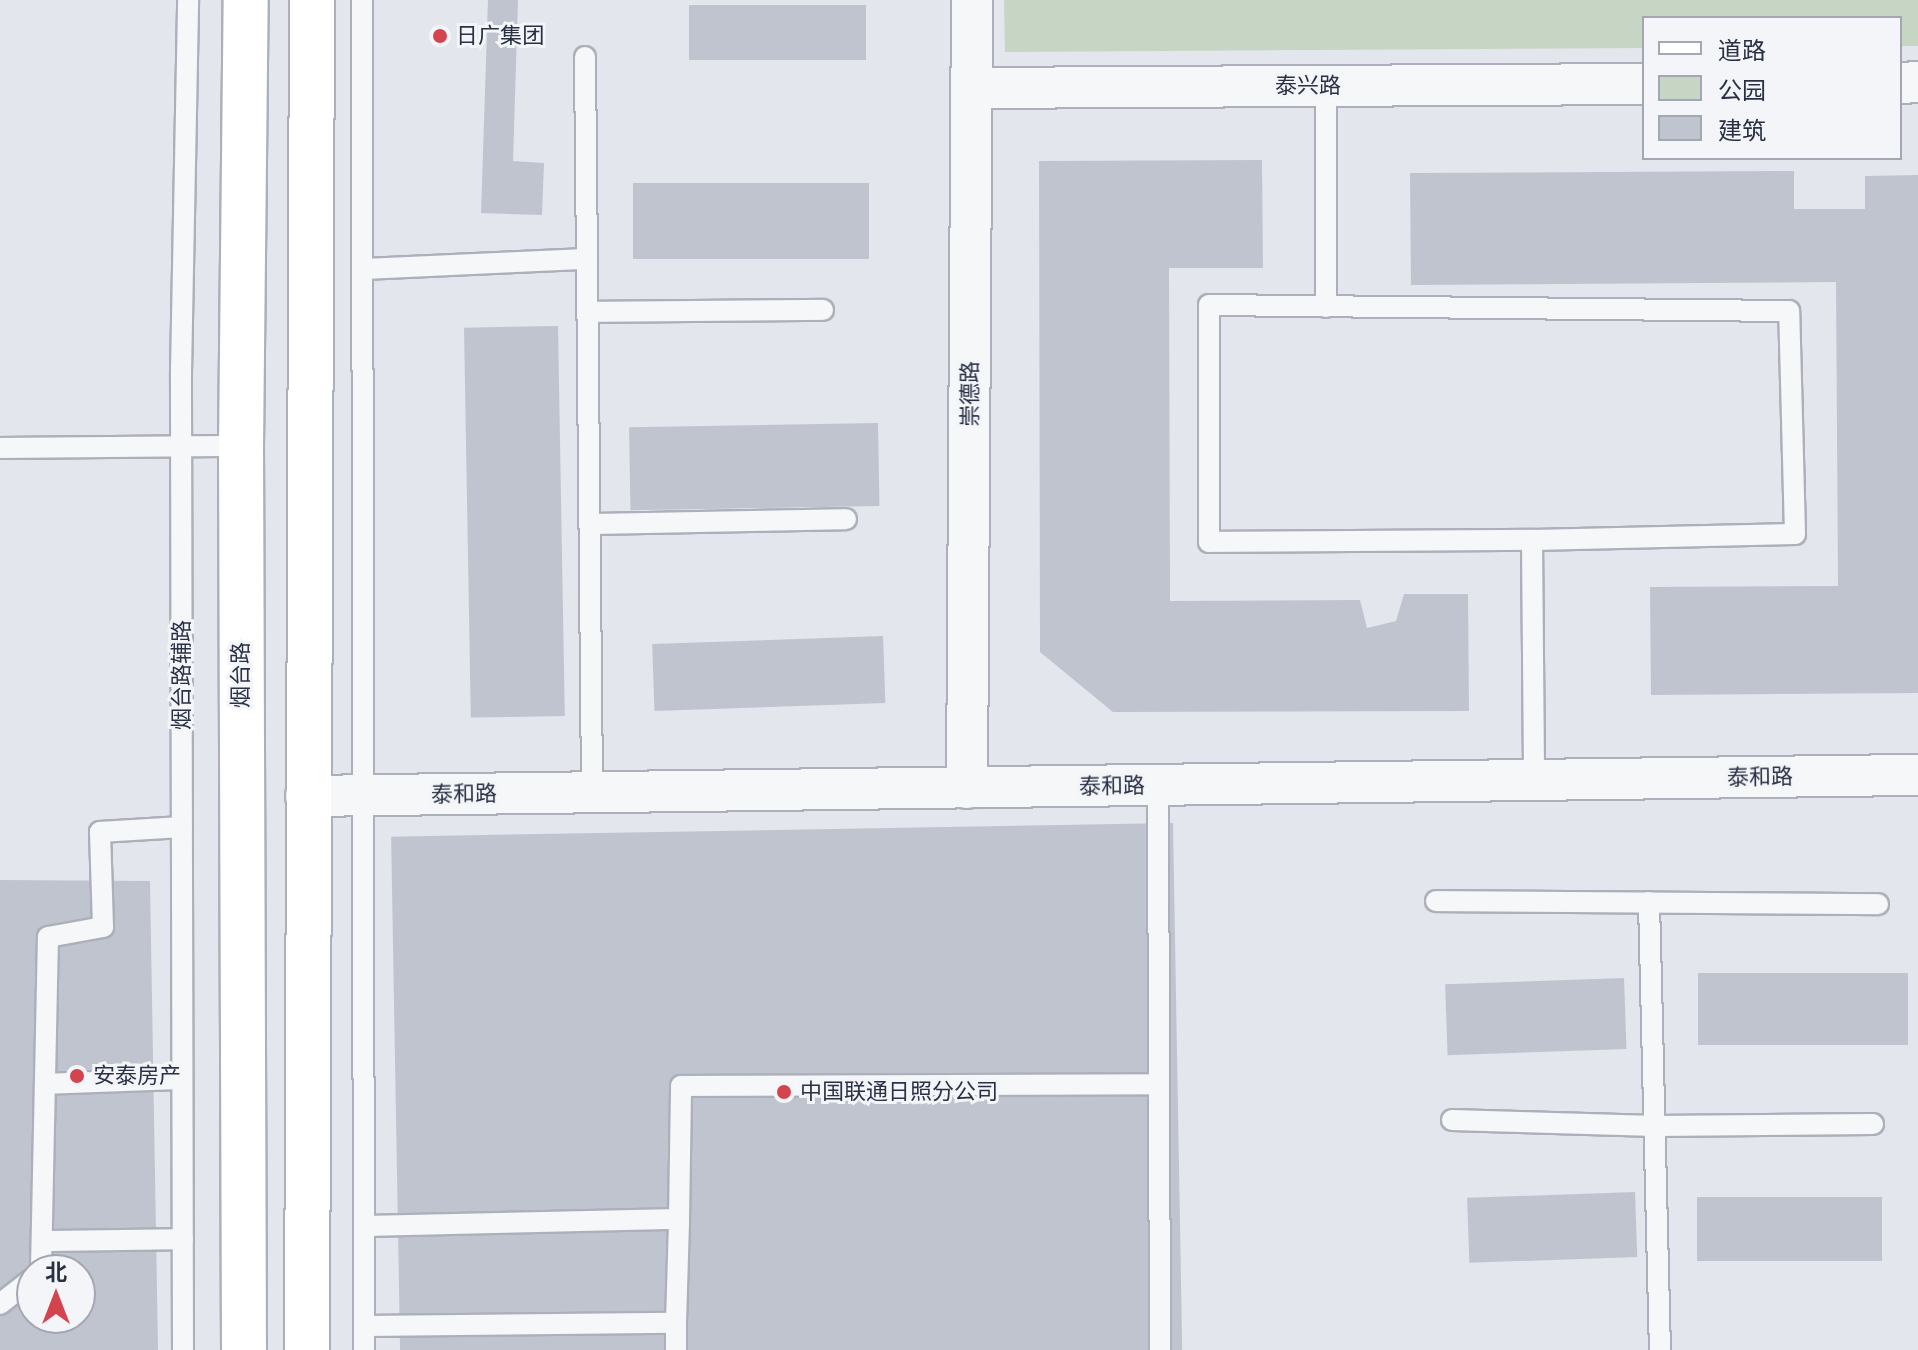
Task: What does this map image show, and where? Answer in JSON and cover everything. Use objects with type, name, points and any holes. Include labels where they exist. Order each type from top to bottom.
[{"type":"main road","name":"烟台路","points":[[244,1350],[241,446],[246,0]]},
{"type":"main road","points":[[307,1350],[306,796],[312,0]]},
{"type":"street","name":"崇德路","points":[[967,788],[972,0]]},
{"type":"street","name":"泰兴路","points":[[972,88],[1642,84]]},
{"type":"street","name":"泰和路","points":[[306,796],[1918,775]]},
{"type":"lane","name":"烟台路辅路","points":[[183,1350],[181,446],[188,0]]},
{"type":"lane","points":[[362,0],[364,1350]]},
{"type":"lane","points":[[585,57],[592,792]]},
{"type":"lane","points":[[1326,86],[1326,307]]},
{"type":"lane","points":[[363,269],[587,259]]},
{"type":"lane","points":[[1209,305],[1789,311],[1795,534],[1532,540],[1209,542],[1209,305]]},
{"type":"lane","points":[[587,312],[823,310]]},
{"type":"lane","points":[[0,448],[241,446]]},
{"type":"lane","points":[[590,524],[846,519]]},
{"type":"lane","points":[[1532,540],[1534,780]]},
{"type":"lane","points":[[1158,785],[1160,1350]]},
{"type":"lane","points":[[42,1254],[48,937],[103,927],[100,832],[182,827]]},
{"type":"lane","points":[[1436,901],[1878,904]]},
{"type":"lane","points":[[1649,902],[1660,1350]]},
{"type":"lane","points":[[45,1084],[182,1079]]},
{"type":"lane","points":[[676,1350],[681,1086],[1159,1084]]},
{"type":"lane","points":[[1452,1120],[1655,1126],[1873,1124]]},
{"type":"lane","points":[[364,1226],[679,1219]]},
{"type":"lane","points":[[42,1241],[183,1239]]},
{"type":"lane","points":[[0,1304],[16,1292]]},
{"type":"lane","points":[[364,1326],[676,1323]]},
{"type":"green space","points":[[1004,0],[1918,0],[1918,46],[1902,46],[1902,16],[1642,16],[1642,48],[1005,52]]},
{"type":"building","points":[[488,0],[518,0],[513,161],[544,163],[542,215],[481,213]]},
{"type":"building","points":[[689,5],[866,5],[866,60],[689,60]]},
{"type":"building","points":[[1262,160],[1263,268],[1169,268],[1170,601],[1360,600],[1367,628],[1396,621],[1404,594],[1468,594],[1469,711],[1113,712],[1040,652],[1039,161]]},
{"type":"building","points":[[1794,171],[1794,209],[1865,209],[1865,176],[1918,175],[1918,693],[1651,695],[1650,587],[1838,586],[1836,282],[1411,285],[1410,173]]},
{"type":"building","points":[[633,183],[869,183],[869,259],[633,259]]},
{"type":"building","points":[[558,326],[565,716],[471,718],[464,328]]},
{"type":"building","points":[[878,423],[879,506],[630,510],[629,427]]},
{"type":"building","points":[[883,636],[885,703],[654,711],[652,644]]},
{"type":"building","name":"中国联通日照分公司","points":[[1173,823],[1182,1350],[400,1350],[391,837]]},
{"type":"building","name":"安泰房产","points":[[0,880],[150,881],[158,1350],[0,1350]]},
{"type":"building","points":[[1698,973],[1908,973],[1908,1045],[1698,1045]]},
{"type":"building","points":[[1624,978],[1626,1049],[1448,1055],[1445,984]]},
{"type":"building","points":[[1635,1192],[1637,1257],[1469,1263],[1467,1198]]},
{"type":"building","points":[[1697,1197],[1882,1197],[1882,1261],[1697,1261]]},
{"type":"place","name":"日广集团","points":[[440,36]]},
{"type":"place","name":"安泰房产","points":[[77,1076]]},
{"type":"place","name":"中国联通日照分公司","points":[[784,1092]]}]
